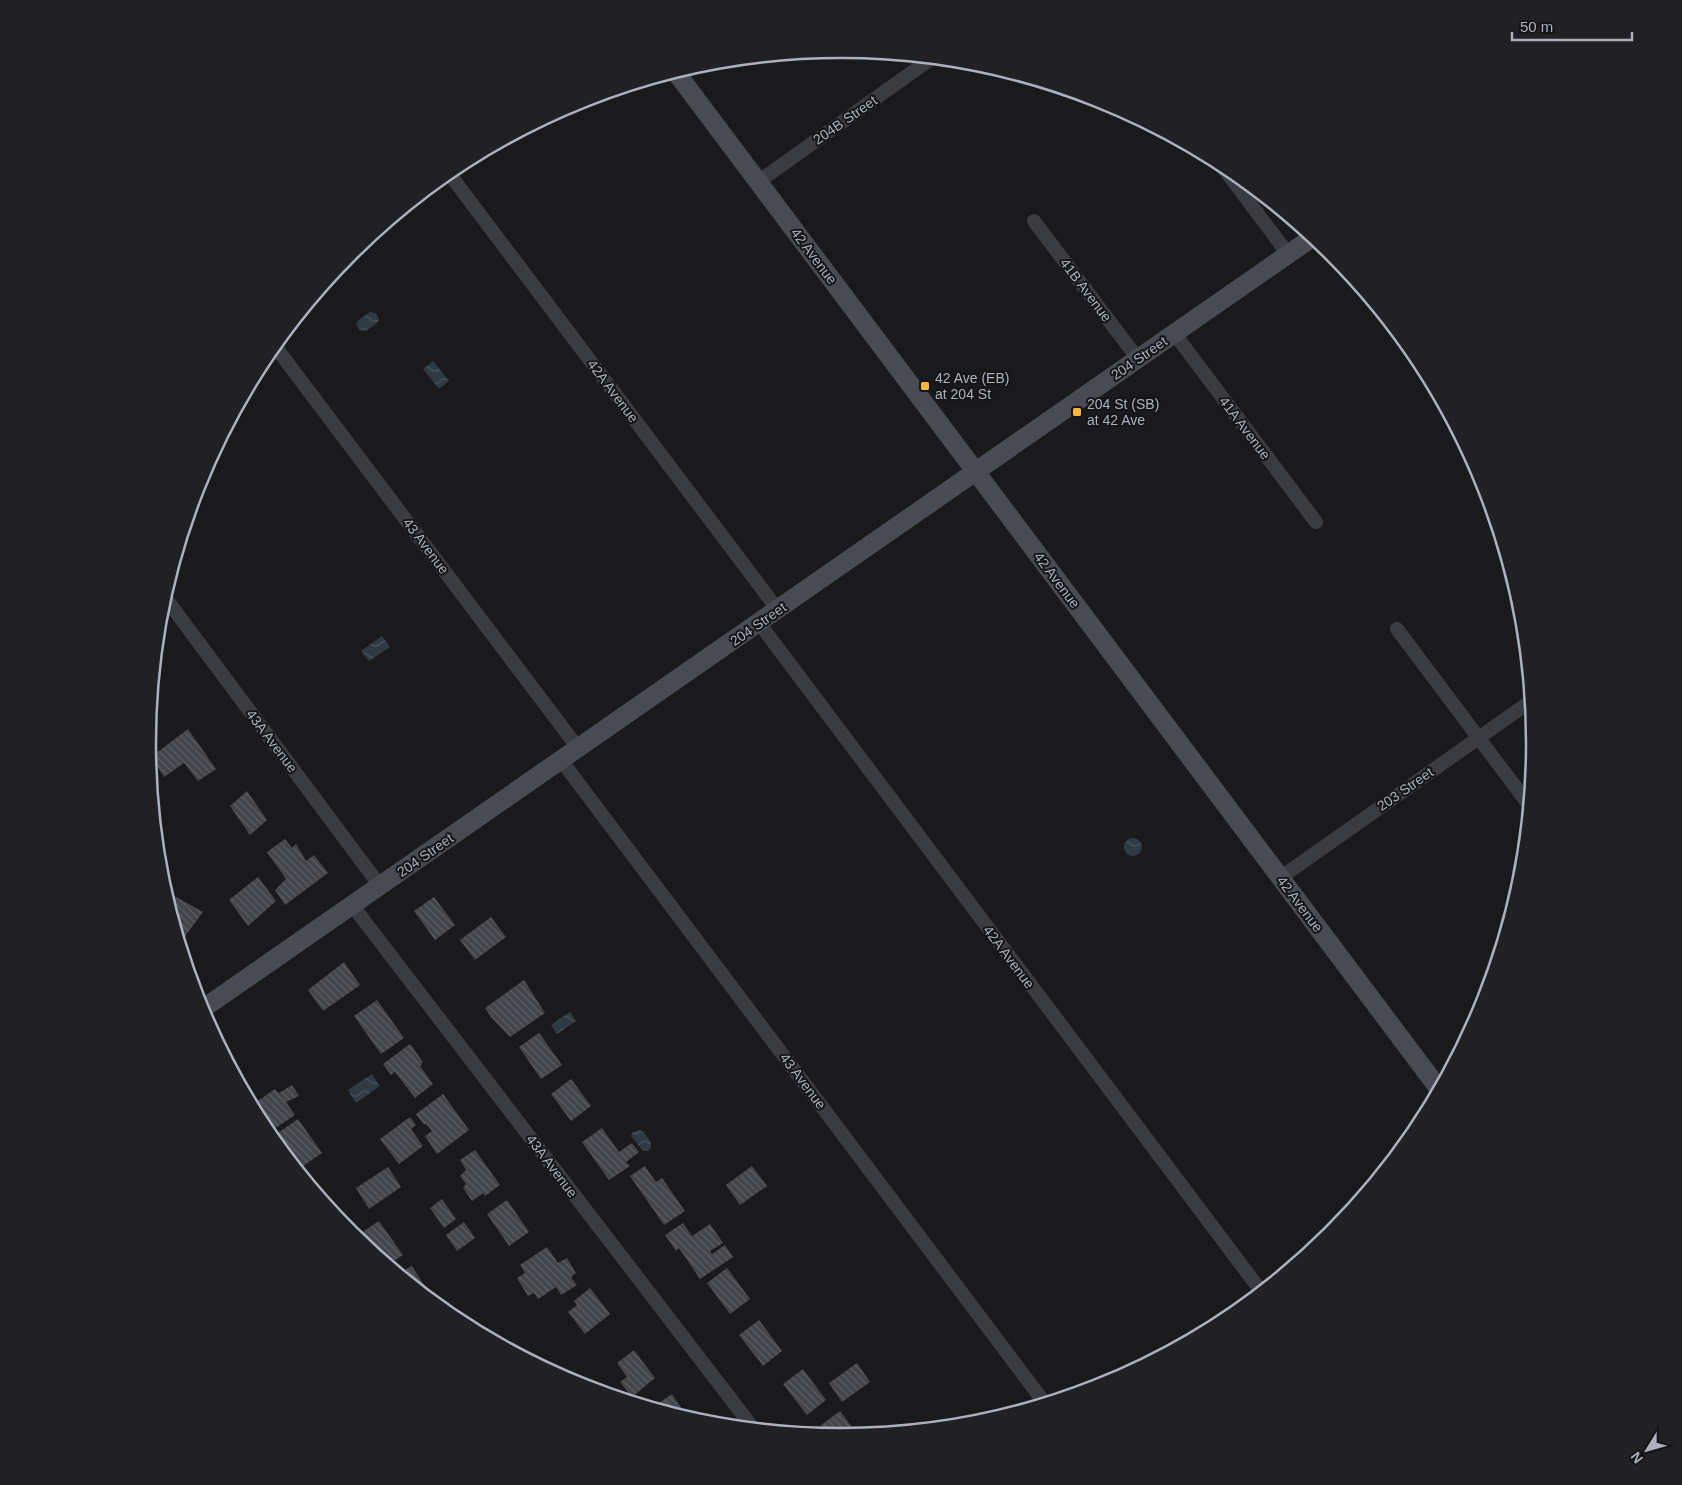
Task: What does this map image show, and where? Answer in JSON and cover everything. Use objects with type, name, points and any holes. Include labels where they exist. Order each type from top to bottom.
[{"type":"street","name":"204B Street","points":[[758,182],[926,63]]},
{"type":"street","name":"42 Avenue","points":[[680,77],[1435,1083]]},
{"type":"street","name":"42A Avenue","points":[[453,178],[778,610]]},
{"type":"street","points":[[1233,181],[1288,254]]},
{"type":"street","name":"41B Avenue","points":[[1034,221],[1138,359]]},
{"type":"street","name":"204 Street","points":[[208,1005],[1307,241]]},
{"type":"street","name":"41A Avenue","points":[[1174,333],[1316,522]]},
{"type":"street","name":"43 Avenue","points":[[279,351],[578,748]]},
{"type":"street","name":"43A Avenue","points":[[170,604],[380,886]]},
{"type":"street","name":"42A Avenue","points":[[758,623],[1257,1287]]},
{"type":"street","points":[[1397,629],[1524,798]]},
{"type":"street","name":"203 Street","points":[[1280,878],[1525,706]]},
{"type":"street","name":"43 Avenue","points":[[561,760],[1040,1397]]},
{"type":"street","name":"43A Avenue","points":[[352,905],[748,1421]]},
{"type":"water","points":[[370,312],[376,313],[379,320],[366,331],[359,330],[356,324]]},
{"type":"water","points":[[433,361],[449,381],[439,389],[423,369]]},
{"type":"water","points":[[382,636],[390,647],[369,661],[361,651]]},
{"type":"water","points":[[1133,838],[1139,841],[1142,847],[1139,853],[1133,856],[1127,853],[1124,847],[1127,841]]},
{"type":"water","points":[[570,1012],[576,1021],[557,1034],[551,1025]]},
{"type":"water","points":[[372,1074],[380,1086],[356,1103],[348,1090]]},
{"type":"water","points":[[638,1130],[643,1131],[651,1143],[651,1148],[648,1151],[643,1151],[631,1136],[632,1133]]},
{"type":"building","points":[[188,729],[216,769],[198,781],[184,763],[164,777],[157,765],[156,753]]},
{"type":"building","points":[[247,791],[267,820],[250,835],[230,806]]},
{"type":"building","points":[[285,839],[292,848],[296,844],[306,861],[314,855],[328,873],[285,905],[275,890],[286,879],[267,852]]},
{"type":"building","points":[[258,877],[276,901],[248,926],[229,900]]},
{"type":"building","points":[[173,895],[203,912],[184,937]]},
{"type":"building","points":[[434,897],[455,925],[435,940],[414,911]]},
{"type":"building","points":[[491,917],[506,937],[475,960],[460,940]]},
{"type":"building","points":[[344,962],[360,985],[323,1011],[308,990]]},
{"type":"building","points":[[524,980],[545,1013],[510,1037],[485,1008]]},
{"type":"building","points":[[377,1000],[404,1038],[381,1054],[354,1016]]},
{"type":"building","points":[[539,1033],[562,1065],[541,1079],[519,1047]]},
{"type":"building","points":[[410,1044],[423,1062],[420,1066],[433,1084],[415,1098],[395,1072],[391,1075],[383,1064]]},
{"type":"building","points":[[571,1079],[591,1106],[571,1121],[551,1094]]},
{"type":"building","points":[[292,1085],[299,1096],[286,1102],[295,1115],[275,1128],[258,1101],[275,1089],[279,1093]]},
{"type":"building","points":[[443,1094],[469,1130],[437,1154],[425,1136],[432,1131],[426,1124],[424,1125],[416,1114]]},
{"type":"building","points":[[410,1117],[416,1125],[411,1129],[423,1146],[399,1164],[380,1139]]},
{"type":"building","points":[[298,1119],[322,1153],[303,1166],[278,1133]]},
{"type":"building","points":[[602,1128],[619,1152],[632,1143],[639,1152],[626,1162],[630,1166],[609,1180],[582,1142]]},
{"type":"building","points":[[475,1150],[500,1185],[485,1196],[483,1193],[472,1201],[463,1188],[466,1184],[460,1176],[466,1170],[460,1160]]},
{"type":"building","points":[[645,1166],[656,1182],[662,1178],[685,1211],[664,1225],[630,1176]]},
{"type":"building","points":[[752,1166],[767,1186],[740,1205],[726,1185]]},
{"type":"building","points":[[388,1167],[401,1187],[369,1209],[356,1188]]},
{"type":"building","points":[[442,1199],[456,1219],[444,1228],[430,1208]]},
{"type":"building","points":[[507,1200],[529,1232],[509,1246],[487,1214]]},
{"type":"building","points":[[379,1221],[403,1255],[393,1261],[362,1232]]},
{"type":"building","points":[[464,1222],[475,1238],[457,1251],[446,1235]]},
{"type":"building","points":[[683,1223],[692,1236],[710,1224],[723,1243],[710,1251],[712,1254],[725,1245],[733,1257],[700,1279],[679,1248],[676,1251],[665,1235]]},
{"type":"building","points":[[547,1247],[558,1263],[567,1258],[576,1273],[571,1277],[577,1285],[561,1295],[556,1287],[538,1299],[534,1293],[528,1296],[517,1278],[525,1273],[520,1265]]},
{"type":"building","points":[[412,1266],[425,1287],[424,1286],[404,1270]]},
{"type":"building","points":[[727,1268],[750,1299],[730,1314],[707,1283]]},
{"type":"building","points":[[590,1288],[610,1314],[585,1334],[568,1312],[577,1305],[574,1301]]},
{"type":"building","points":[[759,1320],[782,1351],[763,1366],[739,1335]]},
{"type":"building","points":[[634,1350],[655,1378],[634,1395],[629,1393],[620,1382],[627,1377],[617,1363]]},
{"type":"building","points":[[857,1363],[870,1382],[842,1402],[829,1383]]},
{"type":"building","points":[[803,1369],[826,1400],[807,1415],[783,1384]]},
{"type":"building","points":[[672,1394],[681,1408],[664,1404],[659,1403]]},
{"type":"building","points":[[840,1411],[852,1427],[821,1427]]},
{"type":"place","name":"42 Ave (EB) at 204 St","points":[[925,386]]},
{"type":"place","name":"204 St (SB) at 42 Ave","points":[[1077,412]]}]
